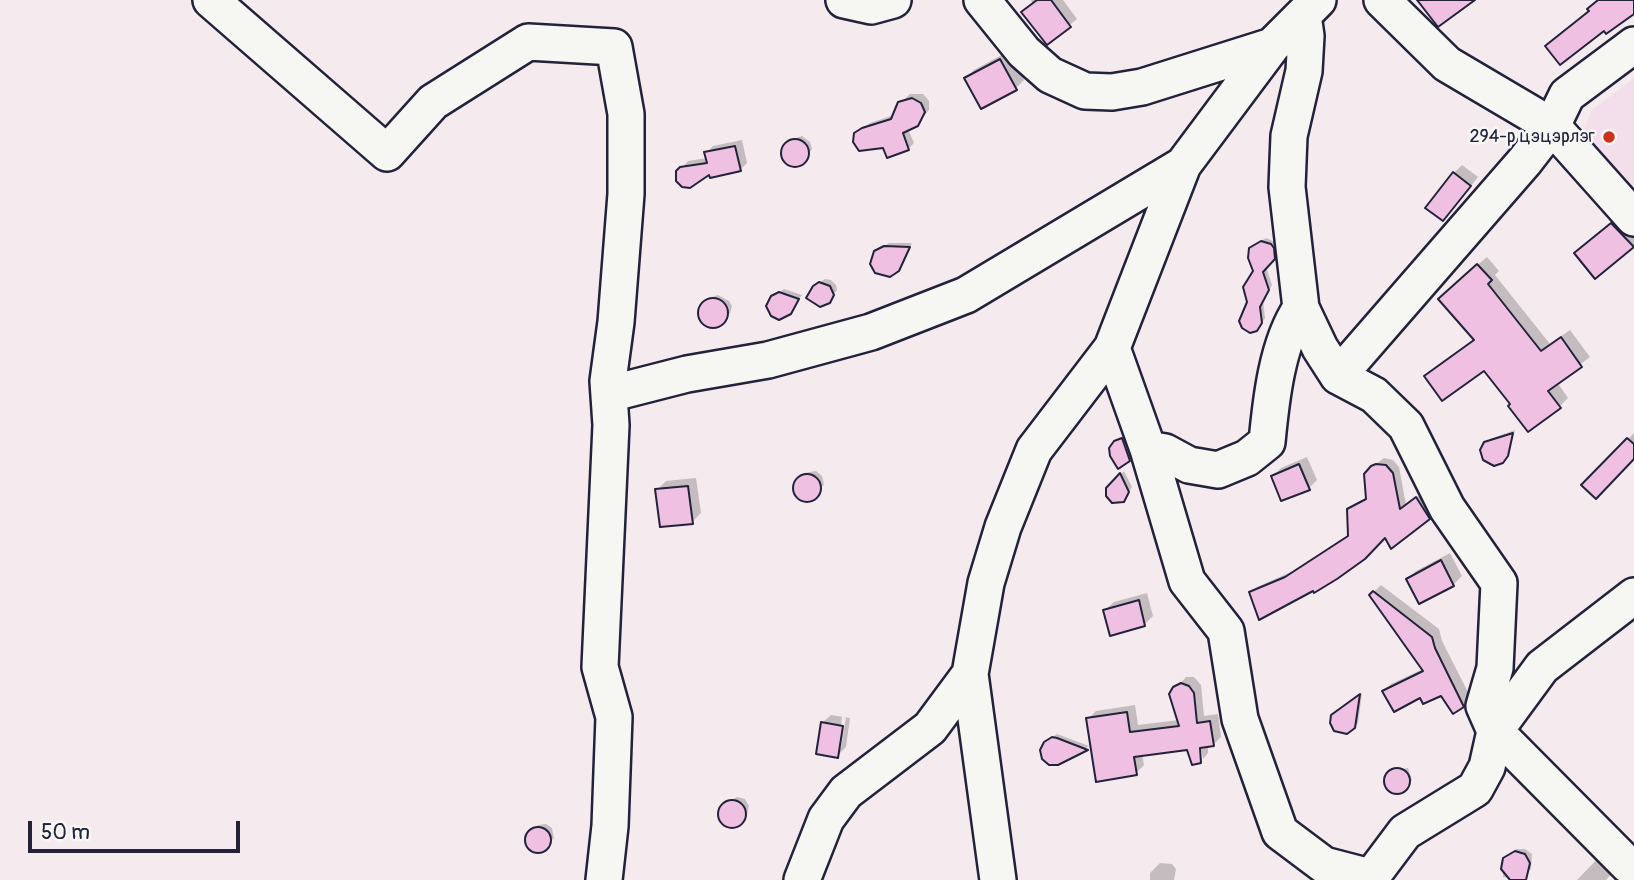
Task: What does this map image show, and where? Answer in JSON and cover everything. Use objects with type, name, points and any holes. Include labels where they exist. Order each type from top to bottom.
[{"type":"street","points":[[211,0],[387,153],[433,102],[528,42],[614,47],[626,114],[626,194],[616,323],[608,381],[611,425],[600,667],[614,717],[610,826],[604,880]]},
{"type":"street","points":[[844,0],[871,6],[893,0]]},
{"type":"street","points":[[982,0],[1024,52],[1050,75],[1085,91],[1112,92],[1142,87],[1272,46]]},
{"type":"street","points":[[1382,0],[1447,64],[1552,126],[1634,218]]},
{"type":"street","points":[[998,880],[970,674],[986,583],[1003,527],[1034,450],[1112,348],[1183,165],[1272,46],[1310,8]]},
{"type":"street","points":[[1310,8],[1304,71],[1289,136],[1287,187],[1301,308],[1320,348],[1338,376],[1374,395],[1406,426],[1447,508],[1499,583],[1494,668],[1484,706],[1495,731],[1628,865],[1634,866]]},
{"type":"street","points":[[1338,376],[1525,161],[1552,126],[1567,95],[1634,45]]},
{"type":"street","points":[[609,394],[687,374],[768,360],[858,335],[966,295],[1183,165]]},
{"type":"street","points":[[1148,449],[1165,452],[1189,465],[1218,470],[1247,458],[1266,443],[1271,403],[1290,325],[1301,308]]},
{"type":"street","points":[[1112,348],[1148,449],[1187,581],[1226,631],[1240,719],[1280,832],[1324,865],[1370,878],[1405,832],[1475,789],[1487,767],[1495,731],[1542,667],[1634,596]]},
{"type":"street","points":[[802,880],[826,819],[846,792],[930,728],[970,674]]},
{"type":"shaded area","name":"294-р цэцэрлэг","points":[[1634,78],[1634,201],[1586,142],[1582,133],[1592,110]]},
{"type":"building","points":[[1037,0],[1051,0],[1071,27],[1047,45],[1021,12]]},
{"type":"building","points":[[1417,0],[1475,0],[1438,27]]},
{"type":"building","points":[[1598,0],[1634,0],[1634,14],[1606,34],[1604,31],[1560,65],[1545,46],[1589,11],[1587,9]]},
{"type":"building","points":[[1000,59],[1017,90],[981,109],[964,78]]},
{"type":"building","points":[[912,98],[921,103],[925,112],[918,126],[903,133],[909,150],[887,158],[883,148],[859,151],[853,142],[854,133],[891,119],[898,102]]},
{"type":"building","points":[[795,139],[805,143],[809,153],[805,163],[795,167],[785,163],[781,153],[785,143]]},
{"type":"building","points":[[735,146],[741,171],[710,178],[709,175],[690,188],[682,187],[676,181],[676,171],[680,167],[707,163],[704,152]]},
{"type":"building","points":[[1453,172],[1471,186],[1443,221],[1425,208]]},
{"type":"building","points":[[1611,223],[1634,247],[1595,279],[1574,253]]},
{"type":"building","points":[[1261,241],[1271,244],[1275,259],[1263,272],[1269,290],[1260,307],[1262,323],[1257,331],[1250,333],[1242,328],[1239,321],[1247,302],[1243,287],[1253,271],[1248,258],[1249,248]]},
{"type":"building","points":[[884,246],[910,247],[899,271],[890,277],[875,273],[870,264],[874,251]]},
{"type":"building","points":[[1477,264],[1492,280],[1488,284],[1541,351],[1561,337],[1582,367],[1548,391],[1561,408],[1528,432],[1484,371],[1442,401],[1424,376],[1474,340],[1438,299]]},
{"type":"building","points":[[819,282],[830,286],[834,295],[830,303],[820,307],[806,298],[813,286]]},
{"type":"building","points":[[779,292],[799,299],[791,314],[779,320],[771,316],[766,306],[771,296]]},
{"type":"building","points":[[713,298],[719,299],[727,307],[727,319],[719,327],[713,328],[707,327],[699,319],[698,313],[699,307],[707,299]]},
{"type":"building","points":[[1513,433],[1508,456],[1503,463],[1494,466],[1483,460],[1480,450],[1484,442]]},
{"type":"building","points":[[1122,438],[1130,461],[1118,469],[1110,456],[1109,448],[1114,441]]},
{"type":"building","points":[[1627,438],[1634,444],[1634,459],[1596,499],[1581,485]]},
{"type":"building","points":[[1299,464],[1310,490],[1281,501],[1271,476]]},
{"type":"building","points":[[1376,464],[1386,465],[1393,473],[1400,509],[1416,497],[1430,519],[1391,549],[1385,538],[1365,559],[1337,579],[1259,620],[1249,592],[1285,577],[1348,536],[1347,509],[1366,499],[1364,474]]},
{"type":"building","points":[[1120,473],[1129,492],[1124,502],[1112,503],[1106,496],[1106,488]]},
{"type":"building","points":[[807,474],[817,478],[821,488],[817,498],[807,502],[797,498],[793,488],[797,478]]},
{"type":"building","points":[[688,486],[693,524],[660,527],[655,489]]},
{"type":"building","points":[[1441,560],[1454,586],[1419,604],[1406,579]]},
{"type":"building","points":[[1373,591],[1432,637],[1464,707],[1453,714],[1441,696],[1423,704],[1420,698],[1394,712],[1382,691],[1423,671],[1369,595]]},
{"type":"building","points":[[1139,600],[1145,626],[1110,636],[1103,610]]},
{"type":"building","points":[[1181,683],[1189,686],[1194,693],[1197,723],[1210,721],[1214,746],[1200,748],[1201,763],[1192,765],[1187,750],[1134,757],[1137,775],[1096,782],[1086,718],[1127,712],[1130,732],[1179,726],[1169,694],[1173,687]]},
{"type":"building","points":[[1360,694],[1355,728],[1347,734],[1334,731],[1330,723],[1331,715]]},
{"type":"building","points":[[821,722],[843,726],[838,758],[816,754]]},
{"type":"building","points":[[1052,737],[1088,750],[1058,765],[1049,765],[1042,759],[1040,750],[1044,742]]},
{"type":"building","points":[[1397,768],[1406,772],[1410,781],[1406,790],[1397,794],[1388,790],[1384,781],[1388,772]]},
{"type":"building","points":[[732,800],[742,804],[746,814],[742,824],[732,828],[722,824],[718,814],[722,804]]},
{"type":"building","points":[[538,827],[547,831],[551,840],[547,849],[538,853],[529,849],[525,840],[529,831]]},
{"type":"building","points":[[1515,851],[1525,854],[1530,863],[1526,880],[1510,880],[1501,869],[1503,858]]},
{"type":"place","name":"294-р цэцэрлэг","points":[[1609,137]]}]
